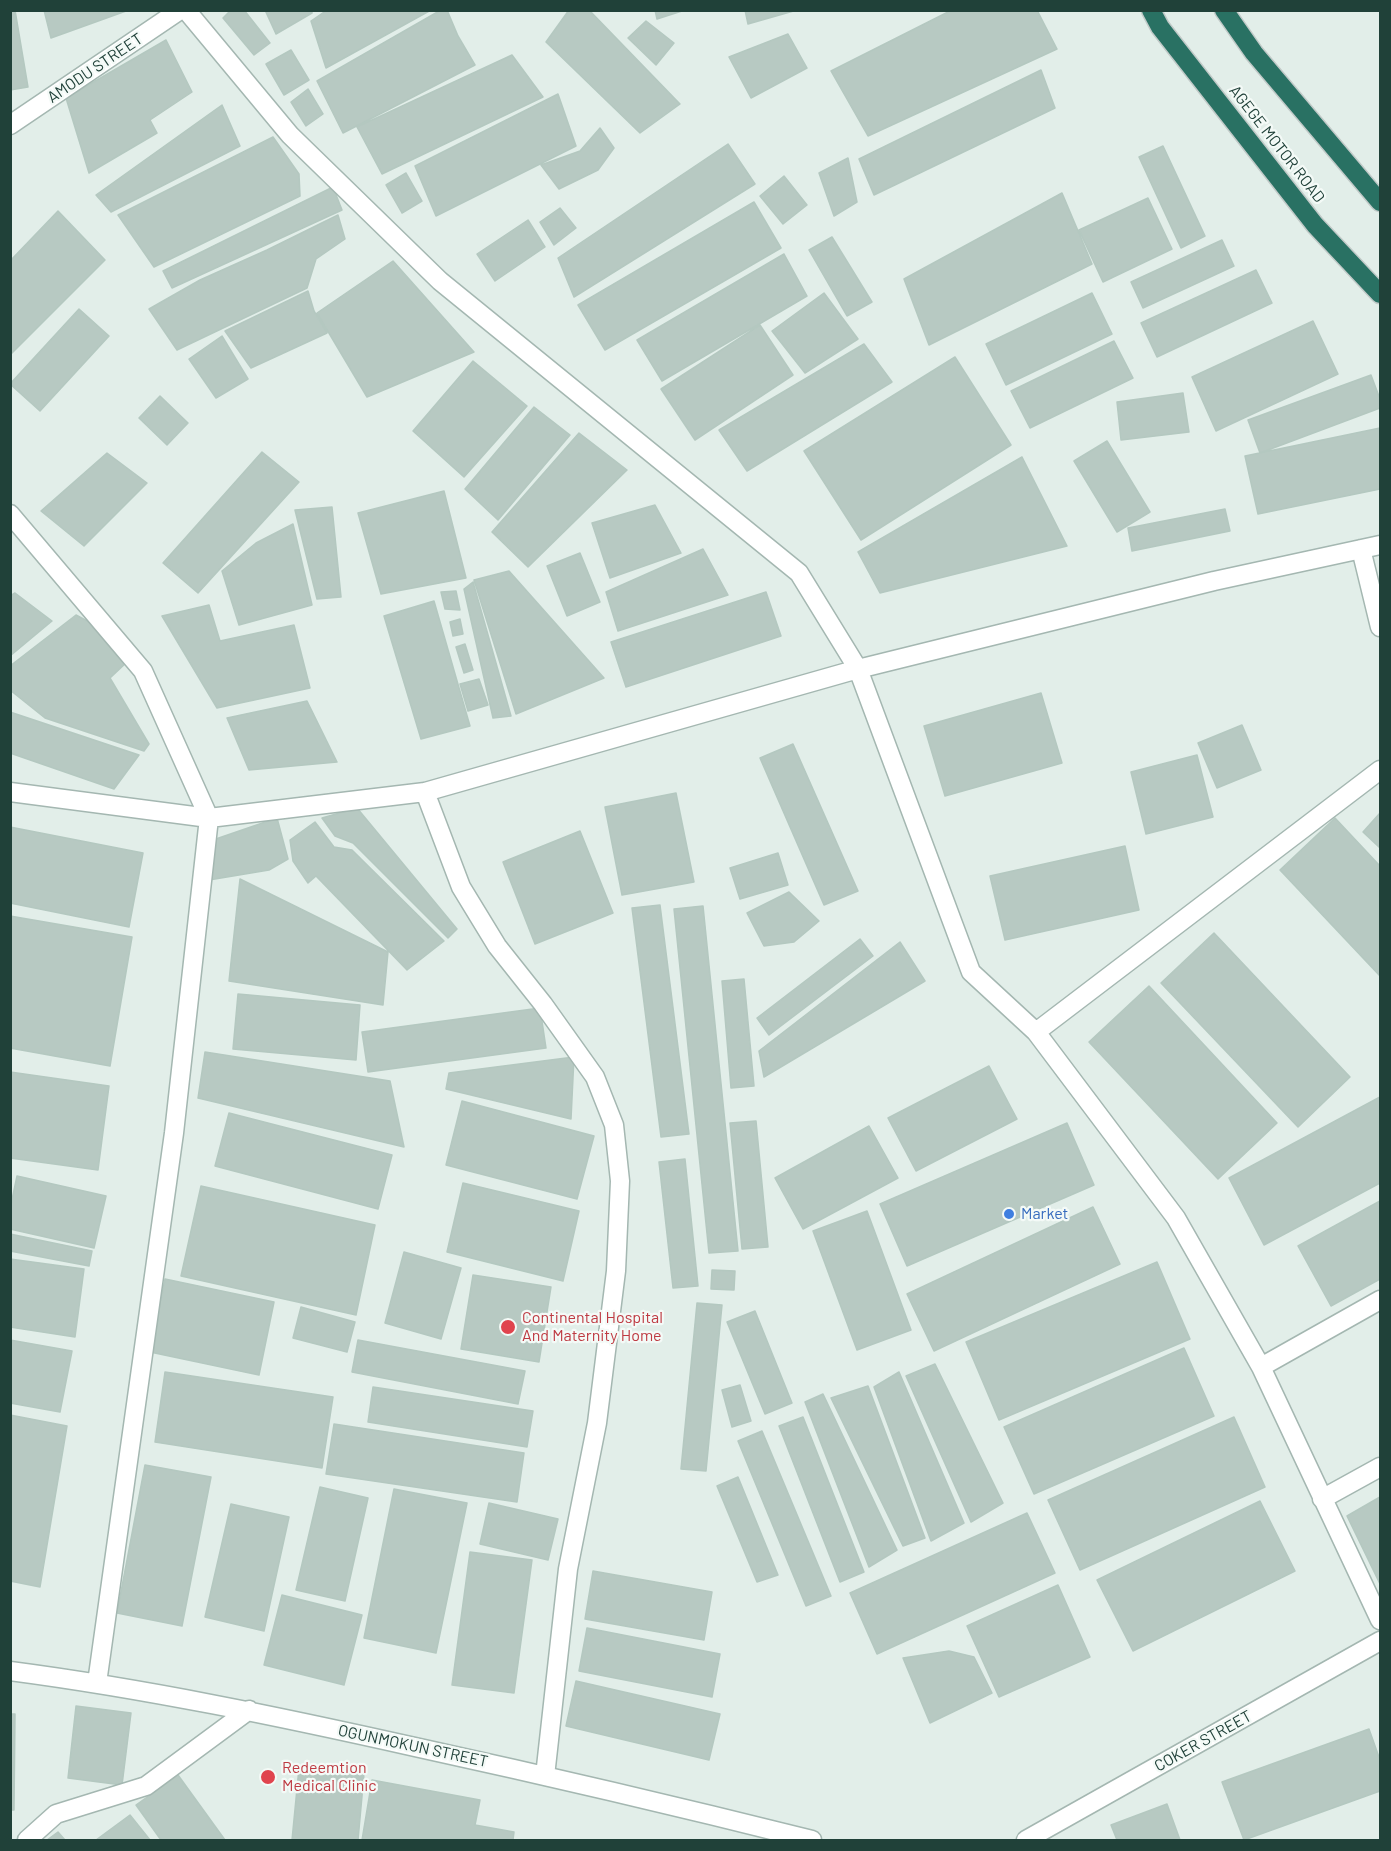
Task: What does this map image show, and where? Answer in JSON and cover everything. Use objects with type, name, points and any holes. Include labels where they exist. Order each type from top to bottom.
[{"type":"highway","name":"AGEGE MOTOR ROAD","points":[[1150,10],[1160,27],[1315,225],[1380,294]]},
{"type":"highway","points":[[1224,10],[1254,53],[1377,192]]},
{"type":"street","name":"AMODU STREET","points":[[10,125],[180,10]]},
{"type":"street","points":[[186,10],[290,135],[440,281],[799,573],[858,669],[971,972],[1036,1032],[1176,1218],[1261,1366],[1380,1620]]},
{"type":"street","points":[[10,514],[143,671],[210,818],[174,1133],[97,1683]]},
{"type":"street","points":[[10,792],[210,818],[425,792],[858,669],[1214,581],[1380,545]]},
{"type":"street","points":[[1361,549],[1380,627]]},
{"type":"street","points":[[1036,1032],[1380,770]]},
{"type":"street","points":[[425,792],[461,887],[497,946],[596,1077],[614,1125],[620,1180],[616,1271],[597,1423],[568,1569],[545,1776]]},
{"type":"street","points":[[1261,1366],[1380,1300]]},
{"type":"street","points":[[1322,1499],[1380,1467]]},
{"type":"street","name":"COKER STREET","points":[[1026,1840],[1380,1641]]},
{"type":"street","name":"OGUNMOKUN STREET","points":[[10,1671],[97,1683],[249,1710],[545,1776],[812,1840]]},
{"type":"street","points":[[27,1840],[56,1814],[146,1786],[249,1710]]},
{"type":"building","points":[[10,10],[15,10],[28,87],[10,90]]},
{"type":"building","points":[[44,10],[126,10],[126,11],[51,38]]},
{"type":"building","points":[[231,10],[244,10],[270,43],[254,55],[223,18]]},
{"type":"building","points":[[265,10],[312,10],[312,13],[276,34]]},
{"type":"building","points":[[327,10],[431,10],[326,68],[311,21]]},
{"type":"building","points":[[441,10],[447,10],[458,36],[475,65],[343,133],[317,81]]},
{"type":"building","points":[[569,10],[589,10],[680,104],[640,133],[546,42]]},
{"type":"building","points":[[655,10],[685,10],[657,19]]},
{"type":"building","points":[[745,10],[797,10],[748,24]]},
{"type":"building","points":[[952,10],[1037,10],[1057,49],[868,136],[831,71]]},
{"type":"building","points":[[646,21],[674,43],[656,65],[628,38]]},
{"type":"building","points":[[788,34],[807,68],[751,98],[729,57]]},
{"type":"building","points":[[166,40],[192,92],[150,120],[157,133],[89,173],[66,98]]},
{"type":"building","points":[[291,50],[309,80],[284,95],[266,64]]},
{"type":"building","points":[[512,55],[543,97],[382,174],[357,127]]},
{"type":"building","points":[[1041,70],[1055,108],[874,195],[859,159]]},
{"type":"building","points":[[308,89],[323,114],[306,126],[291,102]]},
{"type":"building","points":[[558,94],[576,146],[436,216],[415,166]]},
{"type":"building","points":[[222,105],[240,146],[111,212],[96,195]]},
{"type":"building","points":[[600,128],[614,148],[598,170],[559,189],[541,165],[580,151]]},
{"type":"building","points":[[273,137],[299,174],[300,196],[154,267],[118,215]]},
{"type":"building","points":[[728,144],[755,184],[574,297],[558,258]]},
{"type":"building","points":[[1163,146],[1205,236],[1181,248],[1139,157]]},
{"type":"building","points":[[848,158],[857,202],[834,216],[819,173]]},
{"type":"building","points":[[406,173],[422,201],[402,213],[386,185]]},
{"type":"building","points":[[784,176],[807,205],[783,224],[760,196]]},
{"type":"building","points":[[333,187],[342,210],[172,288],[163,271]]},
{"type":"building","points":[[1062,193],[1092,264],[929,345],[904,279]]},
{"type":"building","points":[[1148,198],[1172,249],[1103,282],[1079,230]]},
{"type":"building","points":[[754,202],[781,248],[605,350],[578,305]]},
{"type":"building","points":[[560,208],[576,228],[554,245],[540,222]]},
{"type":"building","points":[[58,211],[105,260],[10,355],[10,261]]},
{"type":"building","points":[[338,215],[345,239],[316,259],[307,288],[177,350],[149,309],[200,280]]},
{"type":"building","points":[[528,220],[545,247],[495,281],[477,254]]},
{"type":"building","points":[[832,237],[872,302],[847,316],[809,250]]},
{"type":"building","points":[[1222,240],[1234,266],[1143,308],[1131,282]]},
{"type":"building","points":[[784,254],[807,296],[662,381],[637,340]]},
{"type":"building","points":[[393,261],[474,352],[367,397],[317,313]]},
{"type":"building","points":[[1256,270],[1272,303],[1157,357],[1141,323]]},
{"type":"building","points":[[308,291],[314,311],[327,333],[251,368],[225,331]]},
{"type":"building","points":[[824,293],[858,339],[805,373],[772,331]]},
{"type":"building","points":[[1092,293],[1112,334],[1006,385],[986,344]]},
{"type":"building","points":[[79,309],[109,336],[40,411],[10,384]]},
{"type":"building","points":[[1313,321],[1338,374],[1216,431],[1192,377]]},
{"type":"building","points":[[760,325],[793,375],[695,440],[661,389]]},
{"type":"building","points":[[222,336],[248,379],[216,398],[189,359]]},
{"type":"building","points":[[1114,341],[1133,378],[1030,428],[1011,391]]},
{"type":"building","points":[[864,344],[892,382],[747,471],[719,430]]},
{"type":"building","points":[[955,357],[1011,445],[861,540],[804,451]]},
{"type":"building","points":[[473,361],[527,406],[464,477],[413,431]]},
{"type":"building","points":[[1371,375],[1380,399],[1380,408],[1260,453],[1248,420]]},
{"type":"building","points":[[1183,393],[1189,432],[1121,440],[1117,402]]},
{"type":"building","points":[[160,396],[188,423],[167,445],[139,418]]},
{"type":"building","points":[[534,407],[570,435],[498,520],[465,489]]},
{"type":"building","points":[[1380,428],[1380,489],[1258,514],[1245,456]]},
{"type":"building","points":[[579,433],[627,470],[528,567],[492,532]]},
{"type":"building","points":[[1107,441],[1150,512],[1117,532],[1074,461]]},
{"type":"building","points":[[262,452],[299,482],[198,593],[163,563]]},
{"type":"building","points":[[107,453],[147,483],[84,546],[41,511]]},
{"type":"building","points":[[1022,457],[1067,546],[880,593],[858,552]]},
{"type":"building","points":[[444,491],[466,578],[381,594],[358,513]]},
{"type":"building","points":[[655,505],[681,553],[610,578],[592,523]]},
{"type":"building","points":[[332,507],[341,597],[317,599],[295,510]]},
{"type":"building","points":[[1225,509],[1230,531],[1132,551],[1128,528]]},
{"type":"building","points":[[293,524],[312,605],[239,625],[222,571],[256,543]]},
{"type":"building","points":[[703,549],[728,595],[618,631],[606,592]]},
{"type":"building","points":[[580,553],[600,602],[567,616],[547,566]]},
{"type":"building","points":[[509,571],[604,678],[516,714],[474,580]]},
{"type":"building","points":[[473,582],[511,716],[493,718],[464,589]]},
{"type":"building","points":[[456,591],[460,610],[445,609],[441,592]]},
{"type":"building","points":[[766,592],[781,636],[626,687],[611,642]]},
{"type":"building","points":[[15,593],[52,621],[10,656],[10,596]]},
{"type":"building","points":[[434,601],[470,726],[421,739],[384,616]]},
{"type":"building","points":[[209,605],[220,641],[294,625],[310,688],[217,708],[162,616]]},
{"type":"building","points":[[76,615],[106,631],[127,662],[110,678],[149,744],[144,751],[45,718],[10,690],[10,666]]},
{"type":"building","points":[[460,619],[463,634],[453,636],[450,622]]},
{"type":"building","points":[[465,644],[473,670],[464,673],[456,647]]},
{"type":"building","points":[[479,679],[488,705],[468,711],[460,684]]},
{"type":"building","points":[[1041,693],[1062,763],[945,796],[924,726]]},
{"type":"building","points":[[307,701],[337,762],[249,770],[227,718]]},
{"type":"building","points":[[10,712],[139,755],[114,789],[10,753]]},
{"type":"building","points":[[1242,725],[1261,770],[1217,788],[1198,743]]},
{"type":"building","points":[[793,744],[858,891],[824,905],[760,758]]},
{"type":"building","points":[[1197,755],[1213,817],[1146,834],[1131,772]]},
{"type":"building","points":[[676,793],[694,882],[622,895],[605,807]]},
{"type":"building","points":[[357,808],[457,929],[448,938],[353,843],[335,836],[322,818]]},
{"type":"building","points":[[1380,813],[1380,848],[1363,832]]},
{"type":"building","points":[[277,818],[288,859],[269,870],[203,881],[210,841]]},
{"type":"building","points":[[1335,818],[1380,866],[1380,976],[1280,870]]},
{"type":"building","points":[[315,822],[334,847],[352,850],[444,941],[407,970],[316,876],[308,883],[293,861],[290,840]]},
{"type":"building","points":[[10,827],[143,853],[129,927],[10,903]]},
{"type":"building","points":[[580,831],[613,913],[535,944],[503,862]]},
{"type":"building","points":[[1125,846],[1139,910],[1005,940],[990,876]]},
{"type":"building","points":[[778,853],[788,885],[740,899],[730,868]]},
{"type":"building","points":[[240,879],[388,952],[383,1005],[229,981]]},
{"type":"building","points":[[789,892],[819,921],[794,942],[764,946],[747,913]]},
{"type":"building","points":[[660,905],[689,1134],[661,1137],[632,908]]},
{"type":"building","points":[[703,906],[738,1251],[709,1253],[674,909]]},
{"type":"building","points":[[10,916],[132,937],[110,1066],[10,1048]]},
{"type":"building","points":[[1214,933],[1350,1077],[1298,1127],[1161,983]]},
{"type":"building","points":[[860,939],[873,956],[769,1035],[757,1018]]},
{"type":"building","points":[[900,942],[925,981],[764,1077],[759,1051]]},
{"type":"building","points":[[744,979],[754,1086],[731,1088],[722,981]]},
{"type":"building","points":[[1149,986],[1277,1123],[1218,1179],[1089,1042]]},
{"type":"building","points":[[238,994],[360,1005],[356,1060],[233,1049]]},
{"type":"building","points":[[540,1008],[546,1048],[368,1072],[362,1032]]},
{"type":"building","points":[[205,1052],[390,1081],[404,1147],[198,1098]]},
{"type":"building","points":[[574,1057],[571,1119],[446,1089],[449,1073]]},
{"type":"building","points":[[989,1066],[1017,1119],[916,1171],[888,1118]]},
{"type":"building","points":[[10,1072],[109,1086],[98,1170],[10,1158]]},
{"type":"building","points":[[1380,1097],[1380,1183],[1264,1245],[1229,1178]]},
{"type":"building","points":[[462,1101],[594,1136],[577,1199],[446,1165]]},
{"type":"building","points":[[229,1113],[392,1155],[378,1209],[215,1166]]},
{"type":"building","points":[[756,1121],[768,1247],[742,1249],[730,1123]]},
{"type":"building","points":[[1067,1123],[1094,1185],[907,1266],[880,1204]]},
{"type":"building","points":[[869,1126],[898,1178],[803,1229],[775,1178]]},
{"type":"building","points":[[685,1159],[698,1286],[673,1288],[659,1162]]},
{"type":"building","points":[[17,1176],[106,1196],[94,1248],[10,1229],[10,1209]]},
{"type":"building","points":[[463,1183],[579,1211],[563,1281],[447,1252]]},
{"type":"building","points":[[201,1186],[375,1225],[356,1315],[181,1276]]},
{"type":"building","points":[[1380,1201],[1380,1279],[1331,1306],[1298,1246]]},
{"type":"building","points":[[1093,1207],[1120,1264],[934,1351],[907,1294]]},
{"type":"building","points":[[867,1211],[911,1330],[857,1350],[813,1231]]},
{"type":"building","points":[[10,1234],[92,1251],[89,1266],[10,1251]]},
{"type":"building","points":[[404,1252],[461,1268],[441,1339],[385,1323]]},
{"type":"building","points":[[10,1259],[84,1269],[75,1337],[10,1327]]},
{"type":"building","points":[[1157,1262],[1190,1339],[999,1420],[966,1342]]},
{"type":"building","points":[[712,1270],[735,1271],[734,1290],[711,1289]]},
{"type":"building","points":[[473,1275],[551,1287],[539,1362],[461,1349]]},
{"type":"building","points":[[165,1279],[274,1302],[259,1375],[150,1352]]},
{"type":"building","points":[[697,1303],[722,1305],[706,1471],[681,1469]]},
{"type":"building","points":[[301,1307],[355,1322],[347,1352],[293,1338]]},
{"type":"building","points":[[755,1311],[792,1403],[765,1414],[727,1322]]},
{"type":"building","points":[[10,1340],[72,1351],[60,1412],[10,1403]]},
{"type":"building","points":[[358,1340],[525,1371],[518,1404],[352,1372]]},
{"type":"building","points":[[1184,1348],[1214,1416],[1034,1494],[1004,1427]]},
{"type":"building","points":[[935,1364],[1003,1503],[971,1522],[906,1376]]},
{"type":"building","points":[[165,1372],[333,1397],[322,1468],[155,1442]]},
{"type":"building","points":[[899,1372],[964,1523],[931,1541],[874,1387]]},
{"type":"building","points":[[740,1385],[751,1421],[732,1427],[722,1390]]},
{"type":"building","points":[[868,1386],[925,1538],[903,1546],[831,1398]]},
{"type":"building","points":[[373,1387],[533,1411],[527,1447],[368,1422]]},
{"type":"building","points":[[823,1394],[897,1550],[869,1567],[805,1402]]},
{"type":"building","points":[[10,1415],[67,1426],[40,1587],[10,1581]]},
{"type":"building","points":[[803,1417],[864,1572],[840,1582],[779,1426]]},
{"type":"building","points":[[1234,1417],[1265,1487],[1080,1570],[1048,1500]]},
{"type":"building","points":[[334,1424],[524,1453],[517,1502],[326,1474]]},
{"type":"building","points":[[762,1431],[831,1596],[806,1606],[738,1441]]},
{"type":"building","points":[[145,1465],[211,1477],[182,1626],[117,1613]]},
{"type":"building","points":[[738,1477],[778,1575],[757,1582],[717,1486]]},
{"type":"building","points":[[320,1487],[368,1498],[345,1601],[296,1590]]},
{"type":"building","points":[[394,1489],[467,1503],[436,1653],[364,1638]]},
{"type":"building","points":[[1380,1497],[1380,1584],[1347,1516]]},
{"type":"building","points":[[1260,1501],[1295,1571],[1133,1651],[1097,1580]]},
{"type":"building","points":[[489,1503],[558,1519],[548,1560],[480,1544]]},
{"type":"building","points":[[231,1504],[289,1517],[264,1631],[205,1617]]},
{"type":"building","points":[[1027,1513],[1055,1573],[877,1654],[850,1593]]},
{"type":"building","points":[[470,1552],[532,1560],[514,1693],[452,1685]]},
{"type":"building","points":[[593,1571],[712,1592],[704,1640],[585,1619]]},
{"type":"building","points":[[1058,1585],[1090,1657],[999,1697],[967,1626]]},
{"type":"building","points":[[282,1595],[362,1615],[344,1685],[264,1665]]},
{"type":"building","points":[[587,1628],[720,1654],[712,1697],[579,1671]]},
{"type":"building","points":[[949,1651],[974,1657],[992,1693],[930,1723],[903,1658]]},
{"type":"building","points":[[576,1681],[720,1714],[709,1760],[566,1726]]},
{"type":"building","points":[[76,1706],[131,1713],[122,1785],[68,1778]]},
{"type":"building","points":[[10,1714],[15,1714],[14,1810],[10,1810]]},
{"type":"building","points":[[1369,1729],[1380,1760],[1380,1791],[1244,1840],[1222,1782]]},
{"type":"building","points":[[299,1768],[364,1774],[358,1840],[292,1840]]},
{"type":"building","points":[[178,1775],[225,1840],[161,1840],[136,1805]]},
{"type":"building","points":[[372,1780],[480,1800],[475,1825],[514,1832],[513,1840],[362,1840]]},
{"type":"building","points":[[1167,1804],[1180,1840],[1117,1840],[1111,1825]]},
{"type":"building","points":[[130,1815],[150,1840],[96,1840]]},
{"type":"building","points":[[58,1832],[65,1840],[47,1840]]},
{"type":"place","name":"Market","points":[[1009,1214]]},
{"type":"place","name":"Continental Hospital And Maternity Home","points":[[508,1327]]},
{"type":"place","name":"Redeemtion Medical Clinic","points":[[268,1777]]}]
